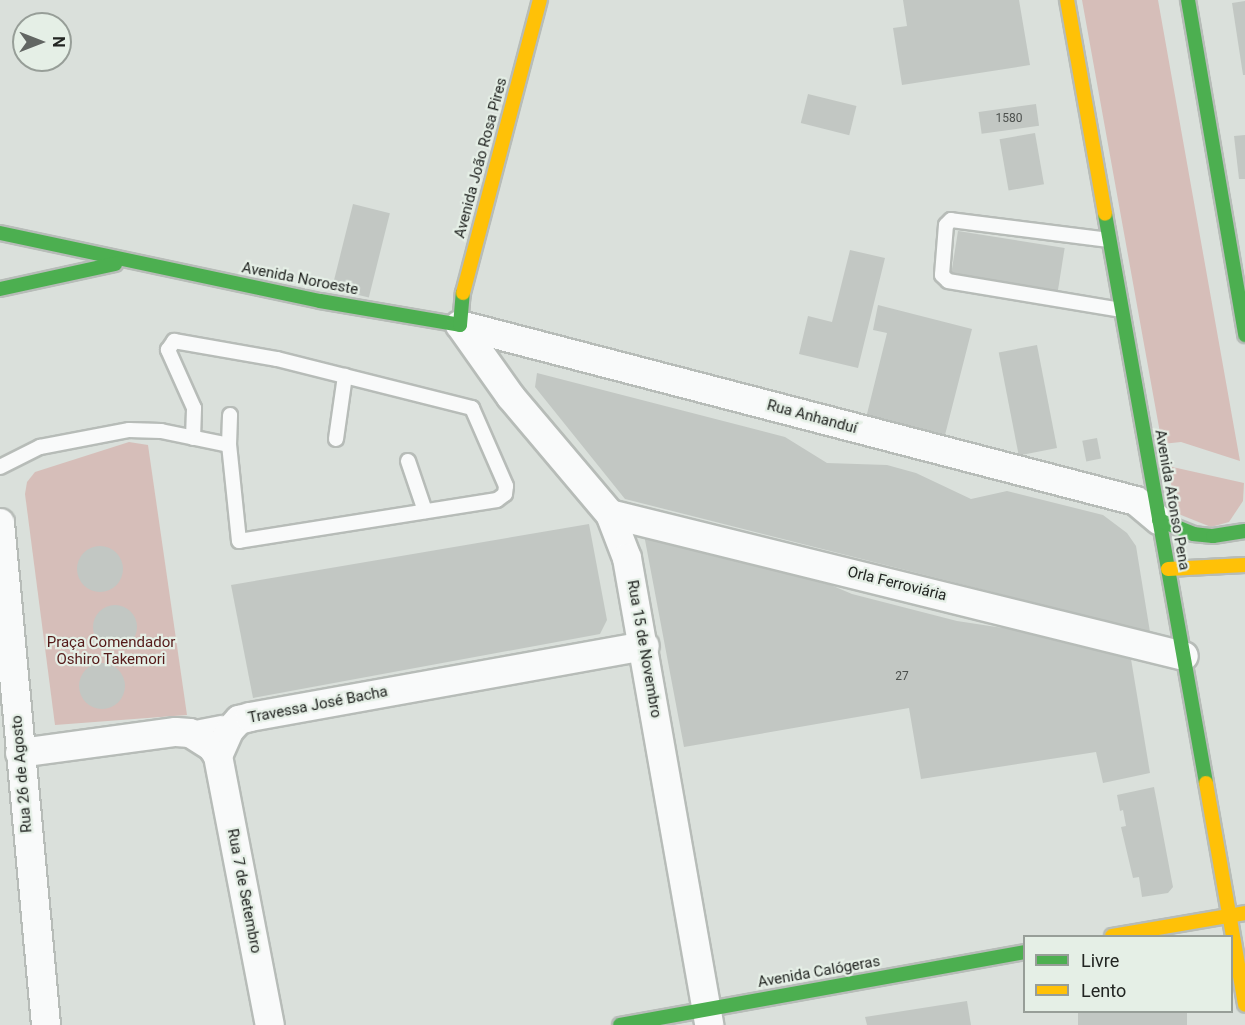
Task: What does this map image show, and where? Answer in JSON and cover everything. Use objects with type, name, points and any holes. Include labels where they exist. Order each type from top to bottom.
[{"type":"main road","name":"Avenida João Rosa Pires","points":[[460,325],[463,288],[540,0]]},
{"type":"main road","name":"Avenida Afonso Pena","points":[[1067,0],[1232,935]]},
{"type":"main road","points":[[1188,0],[1245,335]]},
{"type":"main road","name":"Avenida Noroeste","points":[[0,233],[320,301],[460,325]]},
{"type":"main road","name":"Avenida Noroeste","points":[[0,289],[135,260]]},
{"type":"main road","points":[[1159,520],[1193,534],[1213,536],[1245,531]]},
{"type":"main road","points":[[1168,569],[1194,565],[1245,565]]},
{"type":"main road","points":[[1118,935],[1245,914]]},
{"type":"main road","name":"Avenida Afonso Pena","points":[[1233,939],[1245,1005]]},
{"type":"main road","name":"Avenida Calógeras","points":[[620,1025],[709,1017],[1023,952]]},
{"type":"street","name":"Rua 15 de Novembro","points":[[460,325],[511,397],[610,514],[627,558],[645,646],[709,1017]]},
{"type":"street","name":"Rua Anhanduí","points":[[460,325],[1136,501],[1159,520]]},
{"type":"street","name":"Orla Ferroviária","points":[[610,514],[1184,656]]},
{"type":"street","name":"Rua 26 de Agosto","points":[[0,523],[46,1025]]},
{"type":"street","name":"Travessa José Bacha","points":[[218,756],[228,731],[239,720],[250,717],[645,646]]},
{"type":"street","points":[[20,753],[176,732],[190,733],[212,747],[218,756]]},
{"type":"street","name":"Rua 7 de Setembro","points":[[218,756],[270,1025]]},
{"type":"lane","points":[[1109,240],[951,220],[946,225],[942,275],[948,281],[1121,310]]},
{"type":"lane","points":[[1227,232],[1245,230]]},
{"type":"lane","points":[[193,438],[194,408],[168,350],[174,340],[257,355],[472,408],[506,486],[505,494],[497,500],[239,541],[228,445],[230,415]]},
{"type":"lane","points":[[336,439],[345,376]]},
{"type":"lane","points":[[0,467],[40,447],[129,430],[161,431],[228,445]]},
{"type":"lane","points":[[408,461],[425,511]]},
{"type":"lane","points":[[176,732],[221,723]]},
{"type":"green space","points":[[1082,0],[1158,0],[1240,461],[1181,442],[1162,444]]},
{"type":"green space","name":"Praça Comendador Oshiro Takemori","points":[[129,442],[148,445],[187,715],[55,725],[25,494],[27,482],[35,472]]},
{"type":"green space","points":[[1168,466],[1244,483],[1243,501],[1229,522],[1211,527],[1176,513]]},
{"type":"building","points":[[903,0],[1019,0],[1030,65],[902,85],[893,28],[907,26]]},
{"type":"building","points":[[1245,1],[1245,75],[1243,75],[1232,3]]},
{"type":"building","points":[[808,94],[857,106],[849,135],[801,123]]},
{"type":"building","points":[[1036,104],[1039,126],[982,134],[979,112]]},
{"type":"building","points":[[1035,133],[1044,184],[1009,190],[1000,139]]},
{"type":"building","points":[[1245,135],[1245,179],[1239,179],[1234,136]]},
{"type":"building","points":[[353,204],[390,213],[369,298],[332,288]]},
{"type":"building","points":[[958,231],[1065,248],[1057,295],[950,278]]},
{"type":"building","points":[[850,250],[885,258],[858,368],[799,354],[808,316],[832,322]]},
{"type":"building","points":[[878,305],[972,329],[945,435],[866,418],[887,333],[873,330]]},
{"type":"building","points":[[1037,345],[1057,448],[1019,456],[999,352]]},
{"type":"building","points":[[537,373],[785,437],[827,463],[887,465],[916,473],[971,499],[1007,491],[1103,515],[1127,533],[1136,546],[1150,632],[625,499],[535,387]]},
{"type":"building","points":[[1097,438],[1101,459],[1086,461],[1082,441]]},
{"type":"building","points":[[589,524],[607,620],[600,634],[253,698],[231,585]]},
{"type":"building","points":[[642,524],[800,572],[852,594],[957,621],[1129,647],[1150,773],[1103,783],[1096,752],[921,779],[909,708],[684,747]]},
{"type":"building","points":[[100,546],[116,553],[123,569],[116,585],[100,592],[84,585],[77,569],[84,553]]},
{"type":"building","points":[[115,605],[124,606],[131,611],[136,618],[136,636],[131,643],[124,648],[115,649],[106,648],[99,643],[94,636],[93,627],[94,618],[99,611],[106,606]]},
{"type":"building","points":[[102,663],[118,670],[125,686],[118,702],[102,709],[86,702],[79,686],[86,670]]},
{"type":"building","points":[[1154,787],[1173,887],[1168,893],[1142,897],[1139,877],[1133,878],[1121,827],[1126,826],[1123,810],[1120,811],[1117,795]]},
{"type":"building","points":[[967,1001],[971,1025],[867,1025],[865,1017]]},
{"type":"building","points":[[1078,1013],[1187,1013],[1187,1025],[1078,1025]]},
{"type":"traffic: fast","points":[[1188,0],[1245,335]]},
{"type":"traffic: fast","points":[[1105,214],[1206,783]]},
{"type":"traffic: fast","points":[[0,233],[320,301],[460,325],[463,293]]},
{"type":"traffic: fast","points":[[0,289],[115,264]]},
{"type":"traffic: fast","points":[[1159,520],[1193,534],[1213,536],[1245,531]]},
{"type":"traffic: fast","points":[[620,1025],[1023,952]]},
{"type":"traffic: slow","points":[[463,293],[540,0]]},
{"type":"traffic: slow","points":[[1067,0],[1105,214]]},
{"type":"traffic: slow","points":[[1168,569],[1245,565]]},
{"type":"traffic: slow","points":[[1206,783],[1233,935]]},
{"type":"traffic: slow","points":[[1118,935],[1245,913]]},
{"type":"traffic: slow","points":[[1233,937],[1245,1005]]}]
